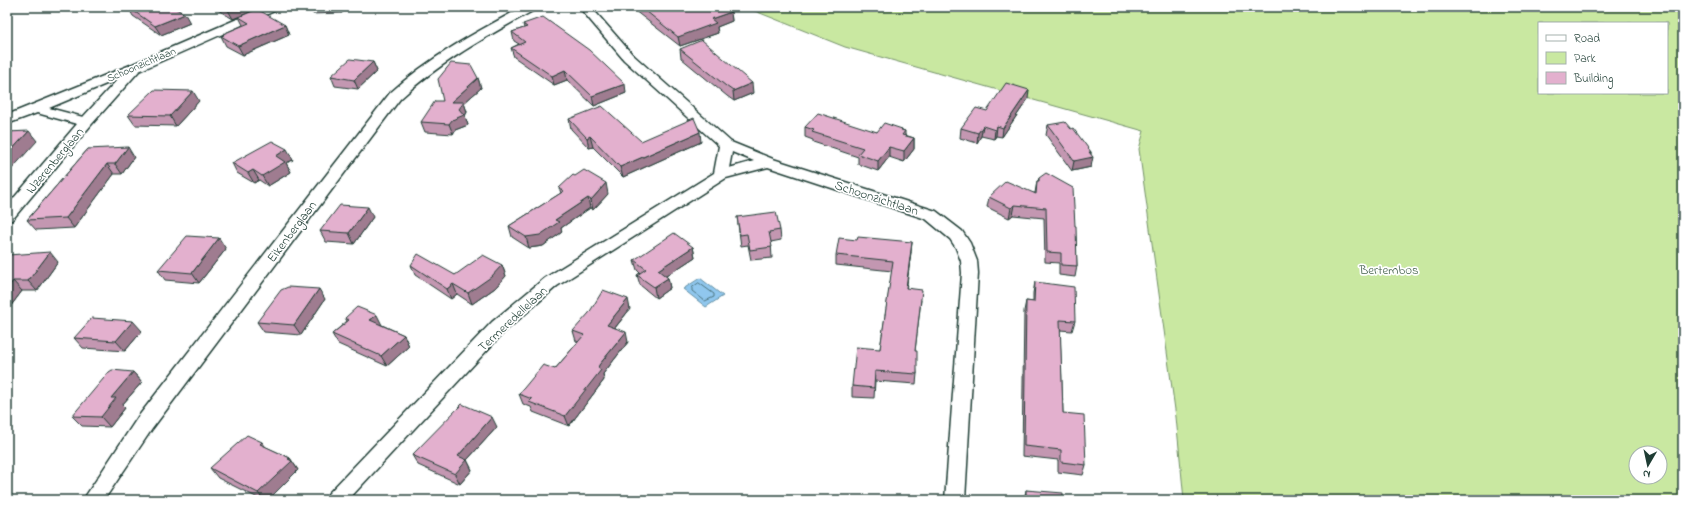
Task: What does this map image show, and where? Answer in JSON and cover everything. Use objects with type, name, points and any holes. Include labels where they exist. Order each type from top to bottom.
[{"type":"street","name":"Schoonzichtlaan","points":[[7,120],[136,67],[275,7]]},
{"type":"street","name":"Eikenberglaan","points":[[93,500],[145,423],[395,96],[426,68],[446,54],[532,7]]},
{"type":"street","name":"Schoonzichtlaan","points":[[585,7],[628,57],[726,145],[768,162],[932,215],[956,235],[964,247],[969,261],[970,273],[955,500]]},
{"type":"street","name":"IJzerenberglaan","points":[[7,216],[86,122],[136,67]]},
{"type":"street","name":"IJzerenberglaan","points":[[35,108],[86,122]]},
{"type":"street","points":[[721,175],[726,145]]},
{"type":"street","name":"Termeredellelaan","points":[[335,500],[498,327],[551,282],[721,175],[768,162]]},
{"type":"green space","name":"Bertembos","points":[[745,7],[1683,7],[1683,500],[1184,500],[1176,417],[1139,149],[1144,131],[845,47]]},
{"type":"water","points":[[700,278],[723,296],[706,307],[683,289]]},
{"type":"building","points":[[128,7],[173,7],[185,14],[155,26]]},
{"type":"building","points":[[223,7],[236,7],[228,10]]},
{"type":"building","points":[[641,7],[721,7],[731,12],[711,19],[716,23],[678,37]]},
{"type":"building","points":[[257,9],[285,25],[238,46],[221,36],[249,23],[239,17]]},
{"type":"building","points":[[543,17],[589,50],[625,84],[592,96],[565,70],[552,76],[511,48],[525,42],[512,32],[527,27],[523,24]]},
{"type":"building","points":[[702,40],[752,83],[733,91],[680,49]]},
{"type":"building","points":[[350,59],[373,62],[354,80],[331,76]]},
{"type":"building","points":[[451,63],[471,65],[478,78],[451,102],[464,102],[459,109],[464,115],[452,120],[449,124],[421,122],[435,101],[443,101],[438,79]]},
{"type":"building","points":[[1006,83],[1029,90],[1003,128],[997,126],[995,130],[983,126],[978,133],[961,128],[976,108],[987,111]]},
{"type":"building","points":[[154,90],[193,91],[170,116],[128,115]]},
{"type":"building","points":[[602,106],[641,141],[694,118],[700,132],[620,167],[590,136],[587,138],[569,119]]},
{"type":"building","points":[[818,113],[877,132],[884,123],[905,131],[902,135],[914,138],[904,151],[889,147],[878,161],[858,154],[863,148],[812,132],[814,130],[805,127]]},
{"type":"building","points":[[1065,122],[1071,129],[1073,128],[1093,157],[1074,161],[1048,125]]},
{"type":"building","points":[[29,131],[7,155],[7,132]]},
{"type":"building","points":[[272,141],[287,149],[276,156],[285,162],[262,176],[253,170],[248,173],[232,163]]},
{"type":"building","points":[[128,147],[115,164],[107,164],[66,218],[27,220],[88,149]]},
{"type":"building","points":[[584,170],[606,183],[591,200],[588,198],[555,220],[559,222],[540,235],[526,237],[509,226],[564,191],[559,188],[573,175],[575,176]]},
{"type":"building","points":[[1046,173],[1073,188],[1077,266],[1061,265],[1061,253],[1047,252],[1046,208],[1015,205],[1011,208],[989,197],[1006,181],[1036,194],[1037,181],[1039,181],[1039,178]]},
{"type":"building","points":[[340,205],[368,207],[349,233],[320,231]]},
{"type":"building","points":[[776,212],[780,230],[769,232],[772,247],[750,250],[747,234],[740,235],[737,217]]},
{"type":"building","points":[[674,233],[693,247],[658,270],[668,278],[654,287],[637,275],[646,269],[634,260]]},
{"type":"building","points":[[187,236],[219,238],[192,273],[158,270]]},
{"type":"building","points":[[858,237],[912,242],[906,288],[922,290],[915,351],[917,351],[917,374],[875,371],[874,388],[852,386],[856,347],[880,349],[893,261],[836,255],[839,238],[857,240]]},
{"type":"building","points":[[50,252],[28,281],[13,281],[7,289],[8,255]]},
{"type":"building","points":[[418,254],[455,275],[483,255],[502,265],[491,277],[468,293],[453,284],[447,289],[411,265]]},
{"type":"building","points":[[1035,282],[1074,287],[1075,321],[1060,320],[1063,413],[1084,415],[1086,465],[1061,462],[1061,450],[1024,446],[1026,301],[1034,302]]},
{"type":"building","points":[[288,287],[319,289],[294,325],[257,322],[281,290]]},
{"type":"building","points":[[603,290],[628,299],[607,325],[626,332],[599,365],[598,368],[601,370],[565,416],[529,402],[532,399],[519,394],[543,365],[555,369],[584,335],[573,331],[589,313]]},
{"type":"building","points":[[357,307],[377,315],[370,320],[404,335],[381,356],[332,334],[349,320],[345,318]]},
{"type":"building","points":[[92,318],[133,321],[116,341],[74,338]]},
{"type":"building","points":[[112,370],[133,372],[111,398],[116,398],[101,417],[72,416],[109,372]]},
{"type":"building","points":[[462,404],[492,417],[458,456],[467,460],[455,474],[412,455]]},
{"type":"building","points":[[247,435],[262,442],[260,444],[290,458],[288,459],[292,461],[258,493],[210,468]]},
{"type":"building","points":[[1026,490],[1063,493],[1063,500],[1026,500]]}]
